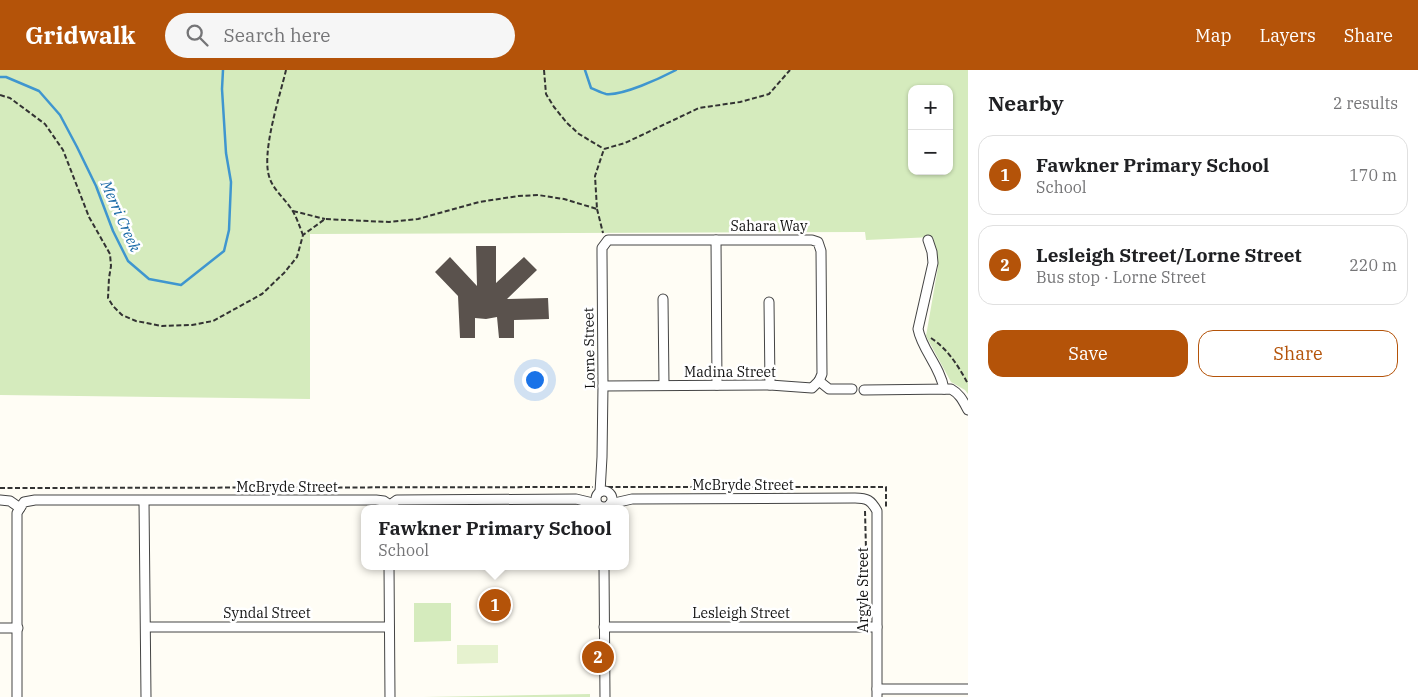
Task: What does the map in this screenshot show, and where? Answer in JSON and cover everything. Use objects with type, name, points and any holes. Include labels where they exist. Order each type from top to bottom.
[{"type":"street","name":"Sahara Way","points":[[608,240],[812,240],[818,242],[821,251],[822,374],[819,381]]},
{"type":"street","name":"Lorne Street","points":[[604,501],[602,458],[604,386],[602,248],[608,240]]},
{"type":"street","points":[[716,240],[717,385]]},
{"type":"street","points":[[928,240],[933,263],[918,329],[920,337],[940,374],[944,389]]},
{"type":"street","points":[[663,299],[664,385]]},
{"type":"street","points":[[769,302],[770,385]]},
{"type":"street","points":[[819,381],[829,389],[852,389]]},
{"type":"street","name":"Madina Street","points":[[604,386],[770,385],[812,388],[819,381]]},
{"type":"street","points":[[864,390],[951,389],[957,392],[968,410]]},
{"type":"street","name":"McBryde Street","points":[[392,505],[396,500],[576,499],[604,501],[632,499],[855,498]]},
{"type":"street","name":"Argyle Street","points":[[855,498],[863,498],[870,501],[877,511],[877,693]]},
{"type":"street","points":[[0,500],[10,501],[20,508],[17,513],[17,697]]},
{"type":"street","name":"McBryde Street","points":[[20,508],[24,502],[35,500],[376,500],[384,501],[388,505]]},
{"type":"street","points":[[144,501],[146,697]]},
{"type":"street","points":[[389,570],[390,697]]},
{"type":"street","points":[[604,570],[605,697]]},
{"type":"street","name":"Syndal Street","points":[[146,627],[389,627]]},
{"type":"street","name":"Lesleigh Street","points":[[604,627],[877,627]]},
{"type":"street","points":[[0,628],[18,628]]},
{"type":"street","points":[[877,693],[968,690]]},
{"type":"path","points":[[0,95],[10,98],[45,124],[63,150],[89,217],[110,254],[111,266],[108,298],[113,306],[122,315],[136,321],[162,326],[192,325],[213,321],[262,294],[298,257],[303,235],[293,211],[270,180],[266,159],[274,116],[286,70]]},
{"type":"path","points":[[544,70],[546,94],[554,107],[567,124],[579,134],[604,149],[625,142],[699,108],[740,102],[769,94],[790,70]]},
{"type":"path","points":[[604,149],[595,176],[597,209],[604,236],[608,240]]},
{"type":"path","points":[[293,211],[325,219],[389,222],[418,219],[479,202],[538,195],[564,199],[597,209]]},
{"type":"path","points":[[303,235],[325,219]]},
{"type":"path","points":[[928,336],[948,353],[959,367],[968,384]]},
{"type":"path","points":[[866,511],[867,588]]},
{"type":"green space","points":[[0,70],[968,70],[968,394],[965,390],[951,382],[926,336],[938,267],[933,237],[866,240],[865,232],[310,234],[310,399],[0,395]]},
{"type":"green space","points":[[414,603],[451,603],[451,641],[414,642]]},
{"type":"green space","points":[[457,645],[498,645],[498,663],[457,664]]},
{"type":"green space","points":[[590,694],[590,697],[423,697]]},
{"type":"building","points":[[476,246],[496,246],[496,283],[524,257],[537,270],[507,299],[548,298],[549,319],[514,320],[514,338],[499,338],[497,317],[475,318],[475,338],[460,338],[458,296],[435,272],[450,257],[477,286]]},
{"type":"waterway","name":"Merri Creek","points":[[0,77],[6,77],[39,91],[60,115],[96,186],[113,231],[128,261],[149,279],[181,285],[224,251],[229,230],[231,182],[226,153],[222,89],[223,70]]},
{"type":"waterway","name":"Merri Creek","points":[[585,70],[591,88],[606,94],[631,89],[676,70]]},
{"type":"place","name":"Fawkner Primary School","points":[[495,605]]},
{"type":"place","name":"Lesleigh Street/Lorne Street","points":[[598,657]]}]
